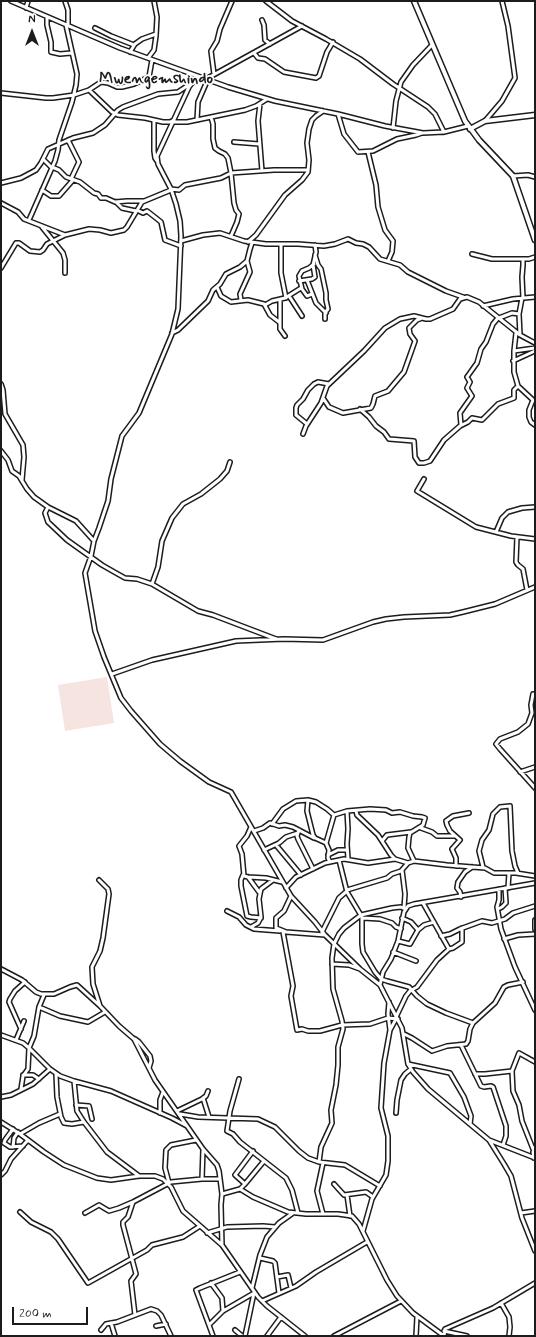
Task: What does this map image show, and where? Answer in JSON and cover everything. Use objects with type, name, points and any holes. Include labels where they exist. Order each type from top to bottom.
[{"type":"street","points":[[10,1],[130,52],[206,79],[267,99],[338,114],[393,128],[422,133],[444,132],[469,127],[485,121],[535,115]]},
{"type":"street","points":[[20,5],[21,1]]},
{"type":"street","points":[[26,8],[28,1]]},
{"type":"street","points":[[29,220],[57,157],[58,144],[74,95],[77,80],[71,53],[67,26],[68,10],[65,1]]},
{"type":"street","points":[[148,58],[154,50],[156,34],[154,1]]},
{"type":"street","points":[[214,74],[211,51],[217,41],[219,30],[232,1]]},
{"type":"street","points":[[266,1],[284,16],[333,42],[370,65],[399,88],[431,109],[444,132]]},
{"type":"street","points":[[414,1],[469,127],[513,176],[535,240]]},
{"type":"street","points":[[485,121],[502,101],[515,78],[508,26],[502,1]]},
{"type":"street","points":[[47,17],[51,52],[60,54],[71,53]]},
{"type":"street","points":[[262,20],[264,25],[265,40],[270,44]]},
{"type":"street","points":[[1,183],[21,178],[32,173],[39,167],[48,149],[68,140],[93,133],[105,125],[124,106],[162,93],[178,92],[191,84],[206,79],[302,26]]},
{"type":"street","points":[[96,28],[134,45]]},
{"type":"street","points":[[130,52],[134,45],[142,39],[156,34]]},
{"type":"street","points":[[254,53],[258,58],[265,59],[284,72],[316,78],[319,76],[327,52],[333,42]]},
{"type":"street","points":[[393,128],[399,88],[407,72],[432,45]]},
{"type":"street","points":[[1,93],[46,98],[74,95],[89,90],[101,82],[117,87],[134,84],[150,75],[152,60]]},
{"type":"street","points":[[197,120],[198,102],[206,79]]},
{"type":"street","points":[[157,161],[158,152],[191,84]]},
{"type":"street","points":[[89,90],[115,114],[166,123],[174,121],[187,122],[245,110],[260,104],[267,99]]},
{"type":"street","points":[[260,104],[258,121],[262,171]]},
{"type":"street","points":[[248,242],[259,231],[285,195],[306,176],[309,160],[307,144],[309,129],[316,116],[323,111]]},
{"type":"street","points":[[338,114],[344,134],[358,152],[368,152],[396,139],[422,133]]},
{"type":"street","points":[[211,117],[214,144],[216,150],[226,155],[231,173],[234,204],[239,214],[238,222],[231,236]]},
{"type":"street","points":[[154,120],[155,158],[171,190],[180,221],[181,246],[178,309],[172,333],[139,413],[122,436],[111,479],[108,501],[85,573],[95,631],[104,657],[121,698],[125,704],[160,744],[196,774],[231,792],[291,896],[315,922],[323,934],[348,955],[360,969],[380,985],[404,1034],[408,1064],[428,1089],[489,1140],[499,1155],[511,1176],[521,1213],[535,1251]]},
{"type":"street","points":[[42,190],[50,196],[59,196],[72,179],[79,162],[68,140]]},
{"type":"street","points":[[234,142],[259,144]]},
{"type":"street","points":[[368,152],[376,185],[378,207],[385,230],[393,241],[393,248],[388,261]]},
{"type":"street","points":[[43,159],[52,167],[59,170],[65,177],[80,182],[94,194],[98,194],[101,198],[116,202],[144,201],[157,197],[167,191],[179,190],[185,185],[221,178],[231,173],[297,169],[308,170]]},
{"type":"street","points":[[513,176],[528,175],[535,177]]},
{"type":"street","points":[[1,268],[16,243],[19,243],[30,251],[38,252],[43,250],[47,244],[65,235],[89,229],[110,233],[121,231],[127,227],[141,203],[144,201]]},
{"type":"street","points":[[1,202],[18,212],[24,219],[65,235]]},
{"type":"street","points":[[116,202],[122,208],[143,212],[147,211],[160,222],[165,240],[181,246]]},
{"type":"street","points":[[41,226],[65,256],[65,273]]},
{"type":"street","points":[[181,241],[216,233],[222,233],[252,243],[329,245],[348,239],[369,247],[380,259],[400,265],[408,272],[446,291],[473,299],[499,318],[516,333],[535,343]]},
{"type":"street","points":[[241,300],[239,296],[250,272],[247,261],[252,243]]},
{"type":"street","points":[[281,244],[281,273],[287,297],[302,316]]},
{"type":"street","points":[[314,245],[315,255],[321,269],[328,308],[325,319]]},
{"type":"street","points":[[472,254],[488,259],[529,259],[535,257]]},
{"type":"street","points":[[299,281],[315,277],[315,255]]},
{"type":"street","points":[[520,335],[519,314],[523,298],[523,259]]},
{"type":"street","points":[[172,333],[178,330],[206,303],[213,290],[221,283],[226,274],[240,267],[247,261]]},
{"type":"street","points":[[312,294],[307,296],[301,288],[299,281],[301,272],[314,264]]},
{"type":"street","points":[[307,280],[316,304],[326,313]]},
{"type":"street","points":[[217,286],[221,296],[225,299],[233,302],[248,300],[265,305],[272,301],[287,297],[301,288]]},
{"type":"street","points":[[303,434],[307,424],[318,409],[329,384],[390,324],[409,316],[430,319],[452,309],[463,297]]},
{"type":"street","points":[[483,306],[535,297]]},
{"type":"street","points":[[280,300],[281,331],[285,336]]},
{"type":"street","points":[[265,305],[270,315],[280,322]]},
{"type":"street","points":[[461,425],[460,413],[472,396],[467,388],[470,382],[467,377],[477,363],[481,349],[486,342],[493,324],[499,318],[512,313],[519,314]]},
{"type":"street","points":[[323,398],[329,407],[340,412],[346,413],[371,408],[374,404],[375,396],[388,391],[404,372],[415,341],[410,334],[409,328],[417,320],[422,318]]},
{"type":"street","points":[[516,333],[513,361],[514,372],[518,386],[534,400],[529,410],[529,418],[535,425]]},
{"type":"street","points":[[514,351],[535,348]]},
{"type":"street","points":[[513,361],[535,351]]},
{"type":"street","points":[[307,424],[296,414],[297,406],[314,384],[318,382],[329,384]]},
{"type":"street","points":[[1,384],[5,414],[22,445],[24,456],[22,480]]},
{"type":"street","points":[[360,409],[369,417],[374,425],[384,432],[389,439],[414,441],[415,457],[417,461],[421,463],[430,461],[446,438],[461,425],[468,422],[472,418],[479,420],[484,418],[498,404],[514,398],[514,390],[518,386]]},
{"type":"street","points":[[1,451],[8,460],[12,471],[22,480],[34,497],[48,507],[76,521],[94,541]]},
{"type":"street","points":[[152,584],[158,567],[162,541],[172,518],[183,504],[200,494],[220,479],[227,471],[230,462]]},
{"type":"street","points":[[424,479],[417,490],[419,492],[476,527],[517,537],[534,538]]},
{"type":"street","points":[[48,507],[45,513],[53,529],[102,565],[125,578],[137,579],[152,584],[198,611],[278,639]]},
{"type":"street","points":[[496,532],[502,518],[508,512],[522,508],[535,508]]},
{"type":"street","points":[[517,537],[516,562],[523,569],[527,590]]},
{"type":"street","points":[[112,674],[152,660],[225,643],[245,640],[323,640],[373,622],[386,619],[457,614],[495,604],[535,587]]},
{"type":"street","points":[[533,694],[531,705],[532,712],[528,724],[518,732],[500,739],[496,744],[535,788]]},
{"type":"street","points":[[520,772],[535,767]]},
{"type":"street","points":[[308,800],[308,815],[314,838]]},
{"type":"street","points":[[272,824],[286,806],[296,802],[308,800],[322,804],[334,815]]},
{"type":"street","points":[[483,867],[479,851],[482,840],[490,830],[493,814],[500,807],[510,806],[512,851],[518,873]]},
{"type":"street","points":[[334,815],[347,811],[384,809],[392,813],[400,812],[425,818],[421,828],[412,832],[387,835],[382,841]]},
{"type":"street","points":[[347,811],[348,859]]},
{"type":"street","points":[[356,811],[357,815],[377,833],[395,859]]},
{"type":"street","points":[[456,866],[456,858],[452,849],[460,840],[447,825],[447,820],[452,816],[470,813]]},
{"type":"street","points":[[330,862],[328,855],[329,850],[326,843],[334,815]]},
{"type":"street","points":[[254,831],[263,828],[268,824],[279,826],[288,825],[298,832],[326,843]]},
{"type":"street","points":[[251,827],[247,836],[239,846],[242,854],[243,875],[241,886],[248,916],[251,918],[261,918]]},
{"type":"street","points":[[421,828],[432,832],[437,836],[455,836]]},
{"type":"street","points":[[264,850],[298,832]]},
{"type":"street","points":[[298,832],[298,839],[313,869]]},
{"type":"street","points":[[412,832],[409,837],[408,848],[414,861]]},
{"type":"street","points":[[276,845],[301,874]]},
{"type":"street","points":[[328,855],[338,850],[347,850]]},
{"type":"street","points":[[286,888],[301,874],[330,862],[339,860],[348,859],[368,863],[395,859],[408,863]]},
{"type":"street","points":[[339,860],[347,891],[362,917],[363,952],[371,966],[381,978],[412,989],[417,996],[427,1004],[473,1023]]},
{"type":"street","points":[[323,934],[339,898],[347,891],[359,885],[381,880],[402,870],[408,863],[414,861],[456,866],[483,867],[494,873],[518,873],[535,876]]},
{"type":"street","points":[[461,897],[457,888],[458,882],[465,872],[472,867]]},
{"type":"street","points":[[380,985],[383,972],[398,941],[401,929],[405,894],[402,870]]},
{"type":"street","points":[[498,910],[506,903],[509,873]]},
{"type":"street","points":[[243,875],[248,878],[259,892],[261,918],[258,923],[251,927]]},
{"type":"street","points":[[248,878],[266,878],[282,882]]},
{"type":"street","points":[[99,880],[106,885],[109,894],[104,938],[100,951],[92,967],[93,984],[100,1006]]},
{"type":"street","points":[[259,892],[274,880]]},
{"type":"street","points":[[323,1214],[317,1190],[321,1162],[321,1147],[332,1123],[331,1110],[336,1090],[338,1047],[342,1032],[342,1025],[333,989],[332,964],[334,944],[339,934],[344,928],[362,917],[392,908],[404,908],[414,904],[535,883]]},
{"type":"street","points":[[499,889],[498,910],[504,939],[535,1010]]},
{"type":"street","points":[[291,896],[284,911],[276,918],[276,927],[282,931],[293,986],[292,996],[297,1030],[302,1029],[320,1031],[342,1025],[370,1024],[388,1018],[397,1018]]},
{"type":"street","points":[[423,903],[449,949]]},
{"type":"street","points":[[441,936],[450,934],[482,921],[492,923],[505,919],[513,913],[535,906]]},
{"type":"street","points":[[227,911],[255,929],[323,934]]},
{"type":"street","points":[[362,917],[380,918],[392,923],[396,928],[401,929]]},
{"type":"street","points":[[402,918],[411,922],[418,930]]},
{"type":"street","points":[[535,920],[535,929]]},
{"type":"street","points":[[398,941],[410,944],[418,930],[424,925],[434,922]]},
{"type":"street","points":[[363,1232],[373,1197],[386,1175],[389,1152],[388,1129],[381,1108],[384,1058],[390,1030],[397,1018],[404,999],[412,989],[416,987],[437,960],[449,949],[462,942],[462,928]]},
{"type":"street","points":[[504,939],[518,934],[535,934]]},
{"type":"street","points":[[393,952],[416,961]]},
{"type":"street","points":[[332,964],[349,965],[360,969]]},
{"type":"street","points":[[1,969],[25,982],[36,992],[44,995],[54,994],[77,985],[139,1042],[150,1056],[151,1062],[149,1068]]},
{"type":"street","points":[[20,1028],[9,1002],[15,991],[25,982]]},
{"type":"street","points":[[404,1034],[432,1051],[447,1046],[466,1044],[468,1042],[469,1031],[473,1023],[495,1003],[504,987],[523,982]]},
{"type":"street","points":[[21,1089],[23,1075],[28,1069],[29,1048],[34,1036],[39,1007],[44,995]]},
{"type":"street","points":[[389,1002],[388,1018],[390,1030]]},
{"type":"street","points":[[39,1007],[60,1016],[87,1022],[90,1022],[105,1012]]},
{"type":"street","points":[[16,1040],[24,1021]]},
{"type":"street","points":[[1,1035],[16,1040],[29,1048],[56,1074],[74,1081],[111,1091],[187,1126]]},
{"type":"street","points":[[134,1039],[163,1092],[180,1114],[196,1140],[220,1171],[222,1194],[222,1245]]},
{"type":"street","points":[[461,1045],[482,1087],[491,1086],[494,1091],[506,1126],[506,1136],[503,1145]]},
{"type":"street","points":[[489,1140],[535,1158],[534,1148],[513,1091],[512,1071],[518,1053],[521,1053],[535,1062]]},
{"type":"street","points":[[408,1064],[450,1073],[464,1097],[471,1116],[470,1124]]},
{"type":"street","points":[[1,1097],[11,1095],[33,1084],[50,1069]]},
{"type":"street","points":[[396,1113],[401,1080],[405,1074],[412,1069]]},
{"type":"street","points":[[475,1074],[512,1071]]},
{"type":"street","points":[[56,1074],[56,1090],[62,1120],[67,1124],[84,1122]]},
{"type":"street","points":[[23,1075],[33,1075],[39,1079]]},
{"type":"street","points":[[239,1079],[228,1117],[227,1131],[233,1134],[240,1142],[286,1178],[292,1190],[298,1208],[298,1213]]},
{"type":"street","points":[[74,1081],[76,1105],[79,1116],[107,1152],[139,1176]]},
{"type":"street","points":[[177,1111],[203,1098],[206,1096],[208,1091]]},
{"type":"street","points":[[160,1113],[160,1100],[163,1092]]},
{"type":"street","points":[[203,1098],[209,1117]]},
{"type":"street","points":[[76,1105],[89,1106],[92,1119]]},
{"type":"street","points":[[13,1147],[14,1138],[19,1133],[60,1114]]},
{"type":"street","points":[[180,1114],[258,1119],[275,1127],[308,1158],[321,1162],[345,1165],[380,1186]]},
{"type":"street","points":[[1,1122],[64,1165],[97,1178],[111,1180],[139,1176],[159,1177],[169,1183]]},
{"type":"street","points":[[13,1129],[3,1142],[8,1146],[22,1146]]},
{"type":"street","points":[[1,1176],[6,1170],[11,1159],[28,1140]]},
{"type":"street","points":[[196,1140],[171,1145],[167,1148],[165,1156],[165,1168],[169,1183],[183,1211],[222,1245],[254,1293],[305,1336]]},
{"type":"street","points":[[202,1179],[203,1149]]},
{"type":"street","points":[[245,1184],[235,1175],[252,1151]]},
{"type":"street","points":[[222,1194],[240,1189],[264,1161]]},
{"type":"street","points":[[84,1213],[99,1206],[111,1211],[133,1202],[169,1183],[202,1179],[220,1180]]},
{"type":"street","points":[[334,1184],[341,1193],[347,1195],[366,1192],[373,1197]]},
{"type":"street","points":[[240,1189],[253,1197],[280,1209],[298,1213],[338,1214],[350,1216],[356,1220],[390,1286],[401,1301],[417,1317],[444,1336]]},
{"type":"street","points":[[347,1195],[350,1216]]},
{"type":"street","points":[[133,1202],[128,1217],[123,1225],[136,1274],[131,1281],[135,1315]]},
{"type":"street","points":[[521,1213],[535,1211]]},
{"type":"street","points":[[20,1212],[32,1222],[51,1232],[58,1239],[87,1283],[105,1275],[152,1245],[183,1236],[200,1226]]},
{"type":"street","points":[[252,1288],[267,1237],[275,1227],[293,1212]]},
{"type":"street","points":[[207,1233],[221,1228],[246,1226],[275,1227]]},
{"type":"street","points":[[530,1238],[535,1238]]},
{"type":"street","points":[[262,1301],[291,1288],[367,1242]]},
{"type":"street","points":[[260,1258],[274,1262],[279,1293]]},
{"type":"street","points":[[213,1336],[196,1290],[240,1272]]},
{"type":"street","points":[[277,1277],[287,1275],[291,1288]]},
{"type":"street","points":[[211,1283],[222,1298],[223,1311]]},
{"type":"street","points":[[444,1331],[445,1329],[488,1310],[535,1283]]},
{"type":"street","points":[[209,1326],[223,1311],[254,1293]]},
{"type":"street","points":[[245,1336],[254,1293]]},
{"type":"street","points":[[334,1336],[401,1301]]},
{"type":"street","points":[[501,1303],[509,1317],[509,1336]]},
{"type":"street","points":[[101,1330],[106,1324],[147,1310],[154,1310],[161,1315],[171,1336]]},
{"type":"street","points":[[267,1336],[281,1317]]},
{"type":"street","points":[[417,1317],[417,1336]]},
{"type":"street","points":[[111,1323],[115,1336]]},
{"type":"street","points":[[156,1326],[166,1324]]},
{"type":"street","points":[[235,1330],[242,1336]]},
{"type":"street","points":[[444,1331],[444,1336]]},
{"type":"street","points":[[444,1331],[466,1336]]},
{"type":"shaded area","points":[[107,677],[114,723],[65,731],[58,685]]},
{"type":"district","name":"Mwengemshindo","points":[[156,80]]}]
